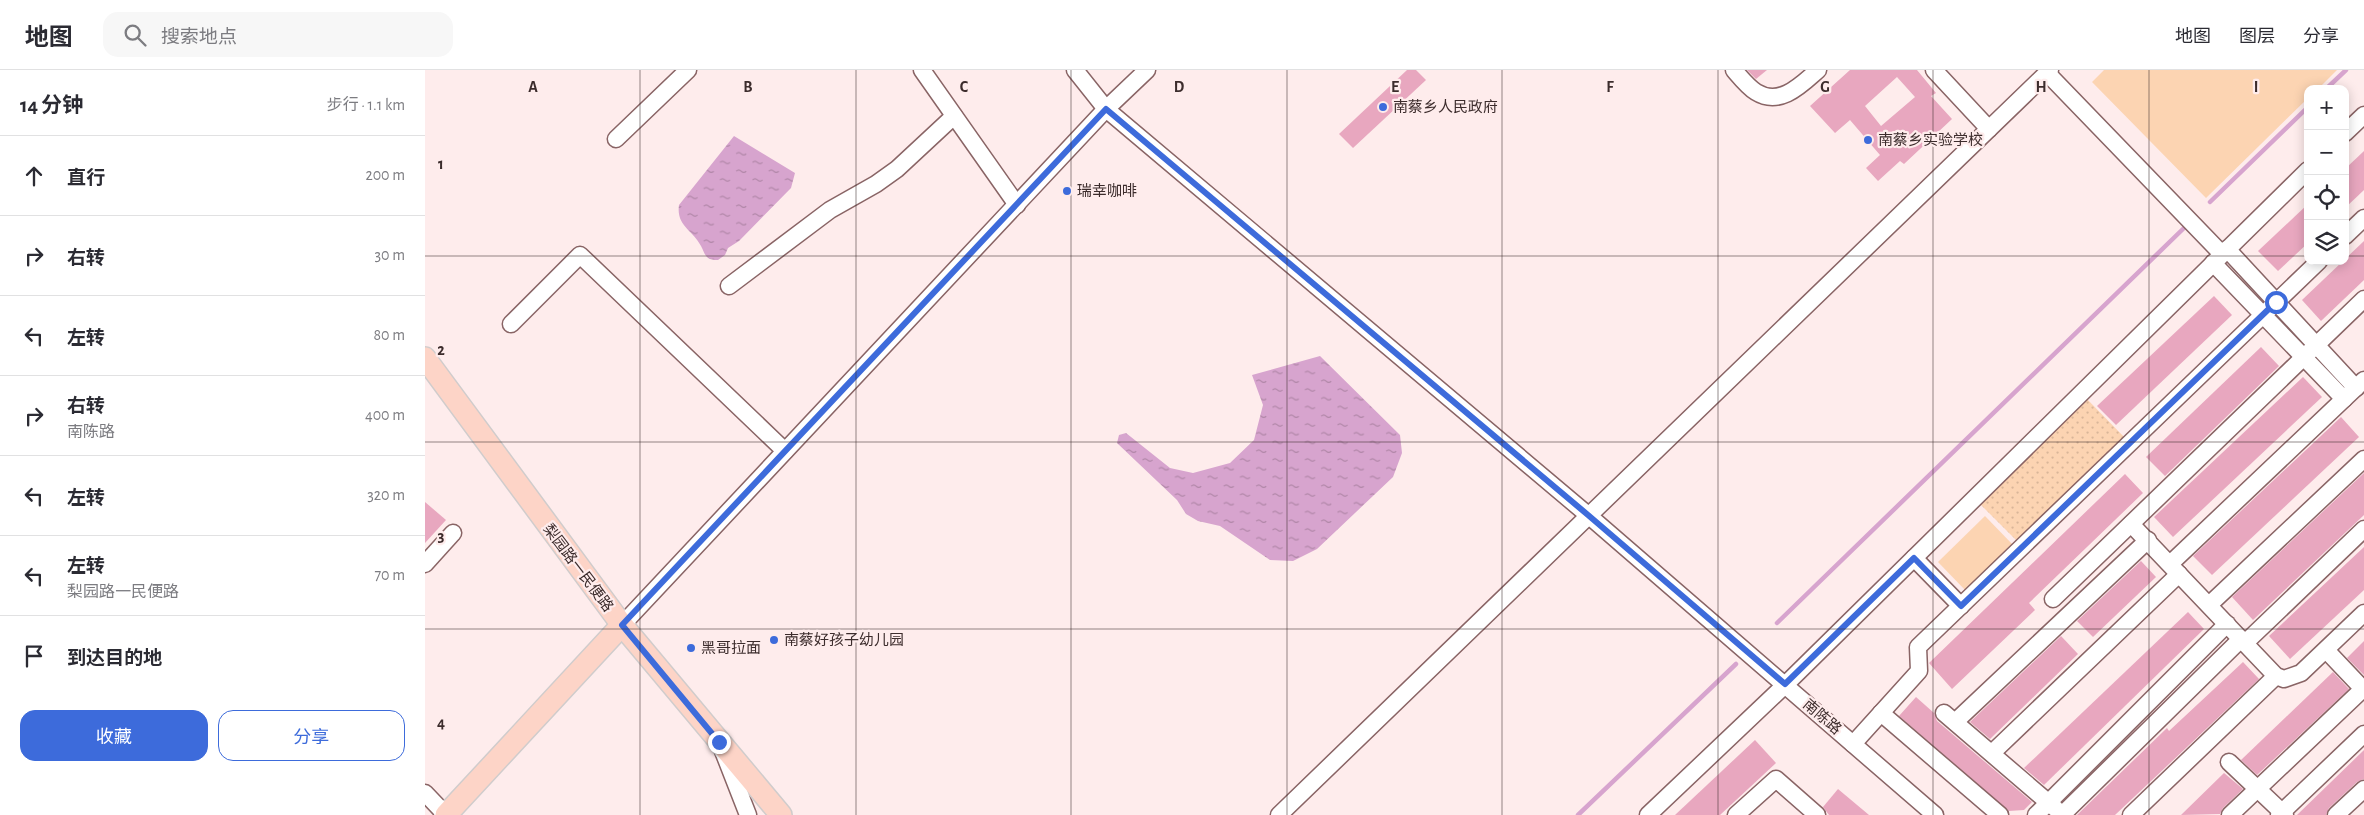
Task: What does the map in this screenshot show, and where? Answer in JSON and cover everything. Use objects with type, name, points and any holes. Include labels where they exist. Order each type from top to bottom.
[{"type":"main road","name":"梨园路一民便路","points":[[425,358],[509,475],[622,625],[781,815]]},
{"type":"main road","points":[[446,815],[622,625]]},
{"type":"street","points":[[616,139],[688,70]]},
{"type":"street","points":[[922,70],[1017,205]]},
{"type":"street","name":"南陈路","points":[[1075,70],[1106,109],[1588,515],[1935,815]]},
{"type":"street","points":[[622,625],[1106,109],[1147,70]]},
{"type":"street","points":[[1733,70],[1754,92],[1770,96],[1789,94],[1795,91],[1818,70]]},
{"type":"street","points":[[1934,70],[1989,129]]},
{"type":"street","points":[[1279,815],[2049,71],[2221,256],[2276,302],[2309,352],[2344,399]]},
{"type":"street","points":[[2348,130],[2364,115]]},
{"type":"street","points":[[729,286],[830,210],[876,184],[897,169],[954,116]]},
{"type":"street","points":[[1648,815],[1914,558],[2304,174]]},
{"type":"street","points":[[2349,232],[2364,218]]},
{"type":"street","points":[[511,324],[580,255],[785,452]]},
{"type":"street","points":[[1992,753],[2360,384],[2309,352],[2263,315],[2221,256]]},
{"type":"street","points":[[1853,744],[1919,671],[1918,647],[2315,265]]},
{"type":"street","points":[[2053,599],[2364,299]]},
{"type":"street","points":[[2209,605],[2364,459]]},
{"type":"street","points":[[2131,524],[2276,676],[2284,679],[2293,678],[2301,673],[2364,613]]},
{"type":"street","points":[[2148,540],[1950,717],[2063,815],[2243,641],[2364,529]]},
{"type":"street","points":[[425,564],[453,533]]},
{"type":"street","points":[[1914,558],[1961,606]]},
{"type":"street","points":[[2036,815],[2227,624]]},
{"type":"street","points":[[2230,815],[2364,689],[2326,650]]},
{"type":"street","points":[[2131,815],[2276,676]]},
{"type":"street","points":[[1881,713],[2000,815]]},
{"type":"street","points":[[2229,762],[2282,814],[2364,734]]},
{"type":"street","points":[[719,742],[748,815]]},
{"type":"street","points":[[1736,815],[1776,779],[1817,815]]},
{"type":"street","points":[[2336,815],[2364,789]]},
{"type":"street","points":[[425,793],[446,815]]},
{"type":"shaded area","points":[[2104,70],[2337,70],[2322,85],[2304,85],[2304,102],[2206,198],[2092,82]]},
{"type":"shaded area","points":[[2085,397],[2126,439],[2019,543],[1977,501]]},
{"type":"shaded area","points":[[1985,516],[2013,545],[1966,591],[1938,562]]},
{"type":"water","points":[[734,136],[795,173],[791,188],[739,241],[728,248],[725,255],[718,260],[712,260],[706,256],[698,241],[680,218],[679,205]]},
{"type":"water","points":[[1320,356],[1400,435],[1402,453],[1393,477],[1317,549],[1293,561],[1270,560],[1220,526],[1198,521],[1186,514],[1177,500],[1117,443],[1119,435],[1126,433],[1170,468],[1193,473],[1230,463],[1254,440],[1263,405],[1252,375]]},
{"type":"building","name":"南蔡乡人民政府","points":[[1407,70],[1416,70],[1426,80],[1353,148],[1339,134]]},
{"type":"building","points":[[1747,70],[1767,70],[1756,79]]},
{"type":"building","points":[[1850,70],[1917,70],[1936,93],[1931,96],[1952,119],[1904,164],[1900,161],[1878,181],[1866,168],[1880,155],[1850,120],[1835,133],[1810,106]],"holes":[[[1897,77],[1915,97],[1881,126],[1865,106]]]},
{"type":"building","points":[[2364,151],[2364,190],[2349,204],[2349,175],[2349,165]]},
{"type":"building","points":[[2304,208],[2304,247],[2278,271],[2258,251]]},
{"type":"building","points":[[2364,241],[2364,280],[2321,321],[2302,300],[2339,265],[2349,265],[2349,255]]},
{"type":"building","points":[[2214,296],[2232,315],[2116,425],[2097,406]]},
{"type":"building","points":[[2261,347],[2279,366],[2165,476],[2146,457]]},
{"type":"building","points":[[2303,377],[2322,397],[2173,537],[2154,517]]},
{"type":"building","points":[[2341,417],[2359,437],[2212,575],[2193,556]]},
{"type":"building","points":[[2364,473],[2364,515],[2253,620],[2232,597]]},
{"type":"building","points":[[2125,474],[2143,493],[2029,603],[2035,610],[1952,689],[1929,663]]},
{"type":"building","points":[[425,502],[446,520],[425,543]]},
{"type":"building","points":[[2364,547],[2364,590],[2290,659],[2269,636]]},
{"type":"building","points":[[2141,561],[2156,577],[2093,637],[2077,621]]},
{"type":"building","points":[[2188,612],[2204,629],[2044,785],[2024,768]]},
{"type":"building","points":[[2061,636],[2078,654],[1990,739],[1970,722]]},
{"type":"building","points":[[2364,641],[2364,675],[2347,658]]},
{"type":"building","points":[[2243,662],[2259,679],[2115,815],[2077,815],[2167,728],[2169,731]]},
{"type":"building","points":[[2333,672],[2349,689],[2257,775],[2241,760]]},
{"type":"building","points":[[1916,697],[1934,713],[1937,721],[2032,802],[2024,810],[2009,811],[1899,716]]},
{"type":"building","points":[[1755,740],[1776,763],[1720,815],[1675,815]]},
{"type":"building","points":[[2364,750],[2364,779],[2357,782],[2329,808],[2326,815],[2297,815]]},
{"type":"building","points":[[2224,773],[2243,789],[2223,808],[2220,814],[2181,815]]},
{"type":"building","points":[[1838,789],[1869,815],[1829,815],[1823,807]]},
{"type":"waterway","points":[[2330,85],[2346,70]]},
{"type":"waterway","points":[[2210,202],[2304,111]]},
{"type":"waterway","points":[[1777,623],[2184,228]]},
{"type":"waterway","points":[[1578,815],[1736,664]]},
{"type":"place","name":"南蔡乡人民政府","points":[[1383,107]]},
{"type":"place","name":"南蔡乡实验学校","points":[[1868,140]]},
{"type":"place","name":"瑞幸咖啡","points":[[1067,191]]},
{"type":"place","name":"南蔡好孩子幼儿园","points":[[774,640]]},
{"type":"place","name":"黑哥拉面","points":[[691,648]]},
{"type":"route","points":[[719,742],[622,625],[1106,109],[1588,515],[1785,684],[1914,558],[1961,606],[2276,302]]}]
